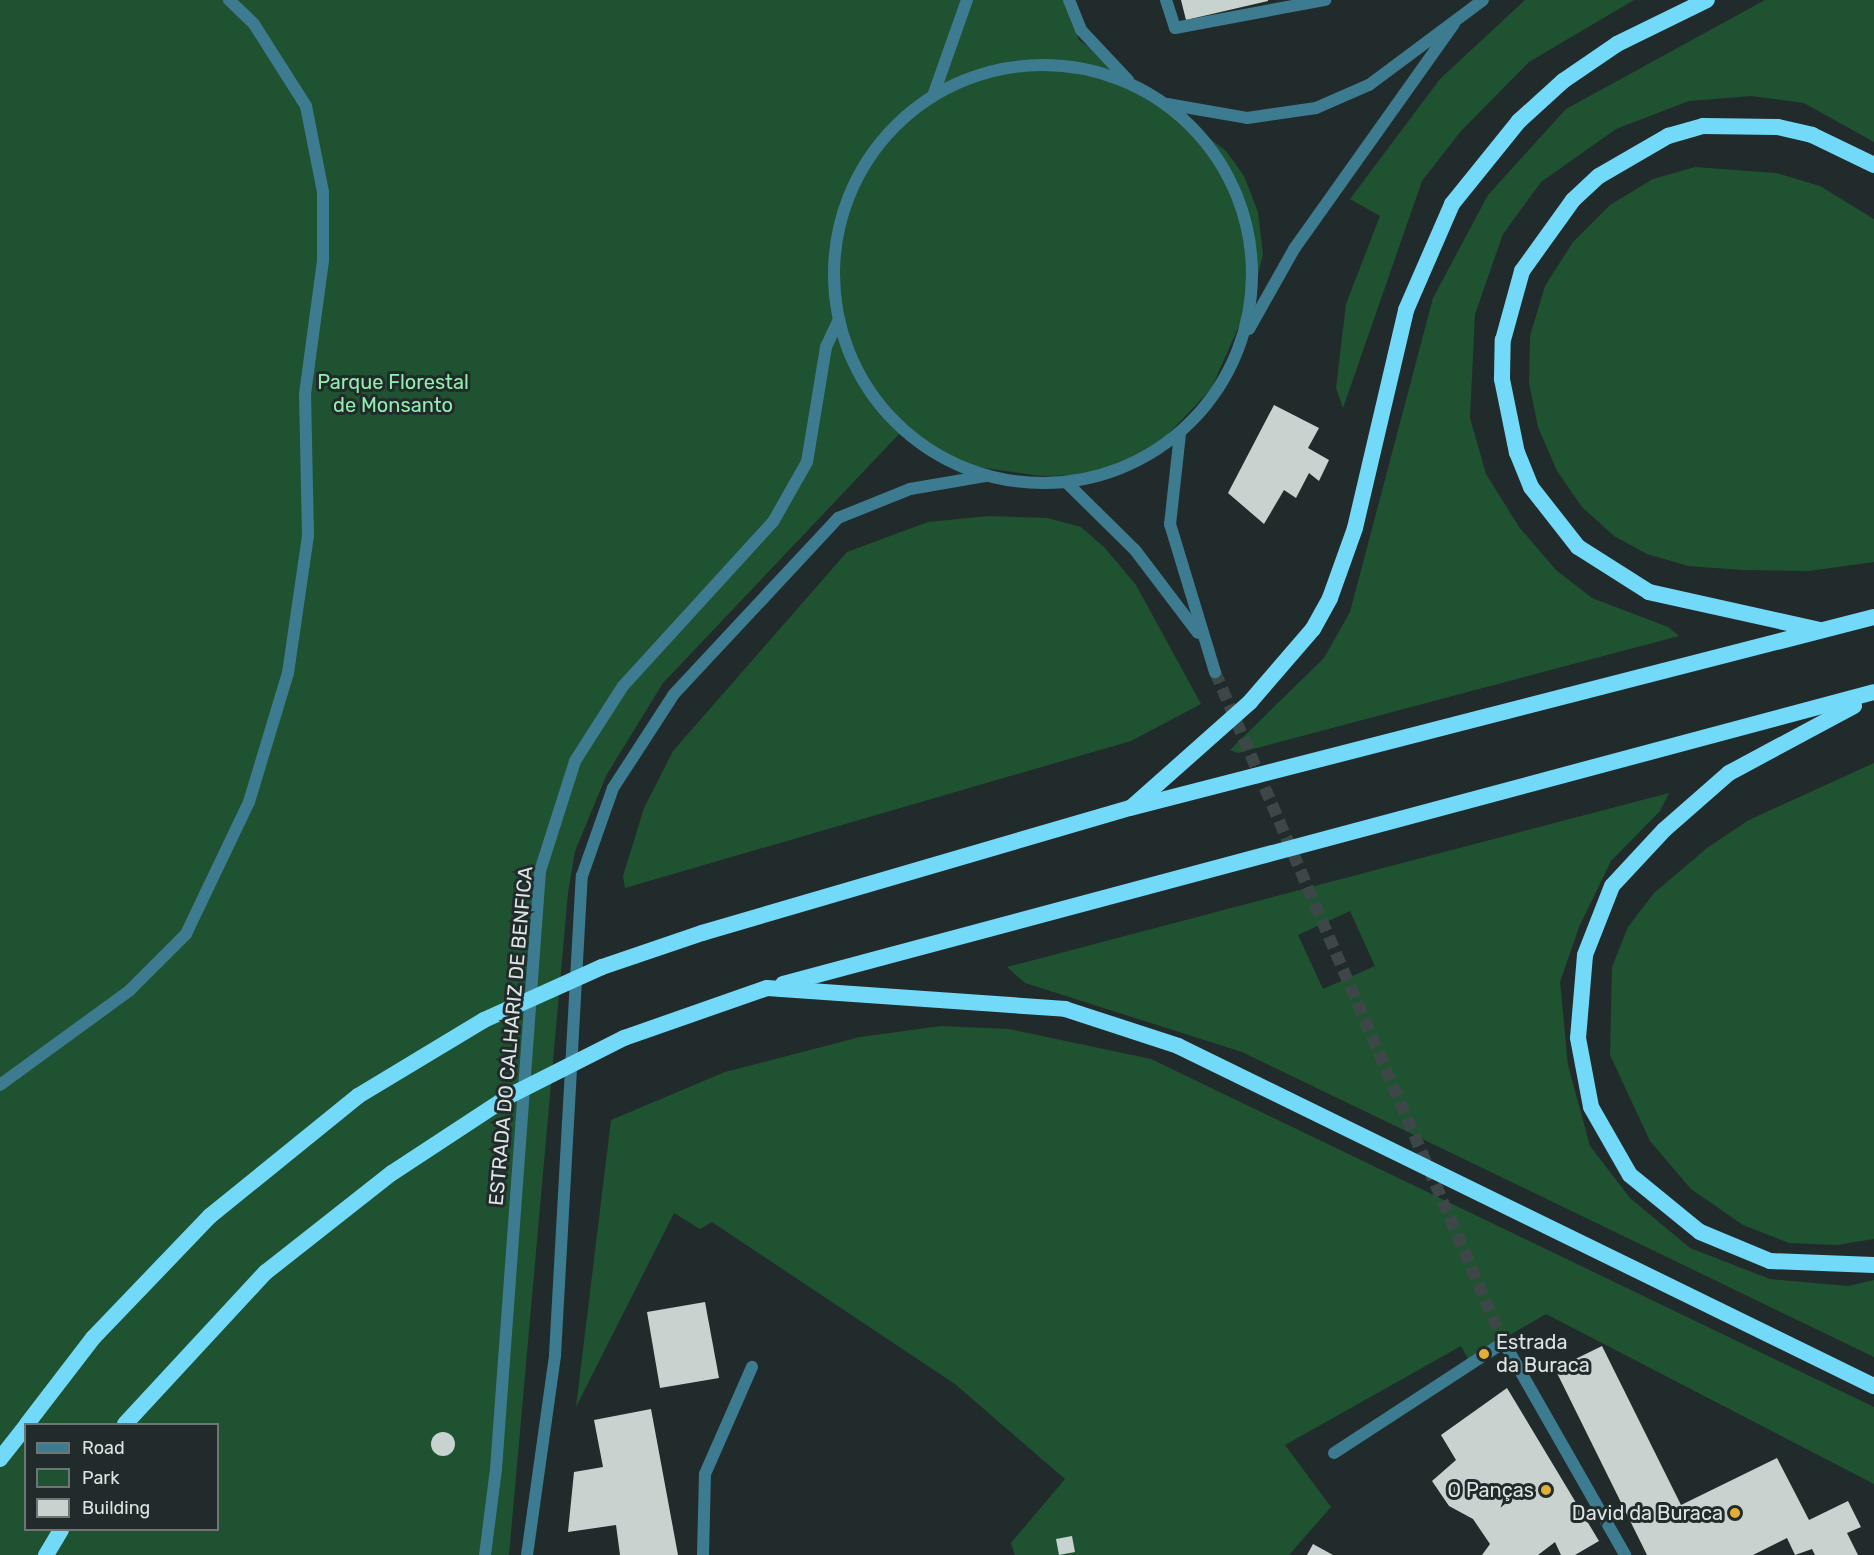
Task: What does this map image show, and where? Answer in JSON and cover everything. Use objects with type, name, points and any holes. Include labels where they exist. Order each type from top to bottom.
[{"type":"highway","points":[[1130,808],[1250,702],[1313,629],[1330,598],[1355,528],[1406,310],[1452,204],[1519,121],[1563,81],[1617,44],[1707,0]]},
{"type":"highway","points":[[1821,630],[1649,592],[1578,547],[1531,488],[1516,453],[1502,379],[1503,340],[1522,271],[1573,200],[1599,176],[1668,136],[1703,126],[1778,127],[1812,135],[1874,165]]},
{"type":"highway","points":[[28,1423],[93,1338],[210,1216],[358,1096],[484,1020],[602,967],[702,933],[1130,808],[1874,617]]},
{"type":"highway","points":[[127,1423],[266,1272],[392,1173],[509,1096],[624,1038],[767,988],[1874,692]]},
{"type":"highway","points":[[1874,698],[1810,725],[1729,773],[1664,830],[1612,886],[1585,955],[1578,1038],[1591,1107],[1630,1174],[1700,1232],[1770,1261],[1874,1265]]},
{"type":"highway","points":[[767,988],[1065,1009],[1178,1046],[1874,1386]]},
{"type":"highway","points":[[0,1459],[24,1428]]},
{"type":"highway","points":[[46,1555],[60,1531]]},
{"type":"street","points":[[0,1085],[129,992],[186,934],[249,802],[288,673],[308,536],[305,394],[323,260],[323,192],[306,106],[254,24],[229,0]]},
{"type":"street","points":[[933,96],[966,0]]},
{"type":"street","points":[[1069,0],[1081,30],[1131,83]]},
{"type":"street","points":[[1166,0],[1175,28],[1325,0]]},
{"type":"street","points":[[1166,104],[1247,118],[1316,108],[1369,85],[1454,24],[1483,0]]},
{"type":"street","points":[[527,1555],[555,1355],[582,876],[613,788],[674,694],[838,518],[910,489],[985,476],[1067,483],[1146,458],[1180,434],[1212,395],[1294,249],[1454,24]]},
{"type":"street","points":[[985,476],[950,463],[890,419],[849,357],[838,321],[834,247],[853,185],[877,145],[933,96],[1010,67],[1092,70],[1131,83],[1166,104],[1222,163],[1240,200],[1251,240],[1254,280],[1244,338]]},
{"type":"street","name":"ESTRADA DO CALHARIZ DE BENFICA","points":[[485,1555],[496,1469],[540,871],[575,761],[623,686],[773,522],[807,462],[826,346],[838,321]]},
{"type":"street","points":[[1180,434],[1170,524],[1202,639],[1215,672]]},
{"type":"street","points":[[1067,483],[1135,550],[1202,639]]},
{"type":"street","points":[[1334,1453],[1503,1341],[1624,1555]]},
{"type":"street","points":[[703,1555],[705,1474],[752,1368]]},
{"type":"green space","name":"Parque Florestal de Monsanto","points":[[0,0],[1064,0],[1079,40],[1226,151],[1244,176],[1258,212],[1263,254],[1254,292],[1211,389],[1157,446],[1122,466],[1086,475],[1041,476],[957,464],[900,433],[663,683],[607,774],[575,851],[568,893],[509,1555],[0,1555]]},
{"type":"green space","points":[[1525,0],[1634,0],[1529,62],[1461,131],[1422,181],[1343,408],[1336,388],[1346,304],[1380,216],[1350,199],[1440,79]]},
{"type":"green space","points":[[1765,0],[1874,0],[1874,142],[1804,103],[1751,96],[1689,101],[1616,129],[1541,182],[1503,234],[1475,314],[1470,418],[1486,474],[1519,527],[1556,570],[1592,598],[1668,627],[1679,636],[1238,753],[1230,750],[1324,658],[1350,612],[1433,298],[1488,195],[1566,109]]},
{"type":"green space","points":[[1695,167],[1776,173],[1820,186],[1874,219],[1874,562],[1809,571],[1688,566],[1647,554],[1614,536],[1582,507],[1557,471],[1538,427],[1529,383],[1530,336],[1545,286],[1573,242],[1610,205],[1653,179]]},
{"type":"green space","points":[[989,516],[1047,518],[1081,527],[1105,548],[1136,585],[1201,704],[1131,741],[625,888],[623,876],[644,808],[673,751],[847,552],[928,522]]},
{"type":"green space","points":[[1874,763],[1874,1239],[1837,1245],[1789,1243],[1743,1225],[1691,1189],[1650,1141],[1610,1055],[1612,967],[1628,927],[1654,893],[1707,848],[1749,820]]},
{"type":"green space","points":[[1669,793],[1660,811],[1611,861],[1579,927],[1560,982],[1568,1065],[1590,1146],[1630,1198],[1690,1248],[1770,1279],[1848,1286],[1874,1280],[1874,1357],[1242,1052],[1025,983],[1007,967]],"holes":[[[1350,911],[1375,966],[1323,989],[1298,935]]]},
{"type":"green space","points":[[941,1026],[1009,1029],[1151,1059],[1874,1407],[1874,1484],[1546,1314],[1468,1359],[1461,1346],[1285,1445],[1331,1507],[1289,1555],[1015,1555],[1011,1543],[1065,1479],[955,1384],[712,1222],[700,1229],[674,1213],[576,1407],[611,1120],[725,1072],[860,1037]]},
{"type":"building","points":[[1181,0],[1268,0],[1268,1],[1186,20]]},
{"type":"building","points":[[1274,405],[1319,428],[1308,448],[1329,460],[1319,481],[1309,473],[1296,498],[1284,490],[1264,524],[1228,493]]},
{"type":"building","points":[[705,1302],[719,1378],[660,1388],[647,1312]]},
{"type":"building","points":[[1602,1346],[1681,1505],[1777,1458],[1809,1520],[1848,1501],[1861,1527],[1847,1533],[1858,1555],[1815,1555],[1812,1549],[1795,1555],[1787,1538],[1753,1555],[1647,1555],[1555,1369]]},
{"type":"building","points":[[1507,1388],[1599,1541],[1575,1555],[1561,1555],[1555,1542],[1538,1555],[1482,1555],[1490,1544],[1473,1519],[1449,1506],[1432,1481],[1456,1460],[1441,1435]]},
{"type":"building","points":[[651,1409],[678,1555],[620,1555],[616,1525],[568,1532],[574,1472],[603,1467],[594,1420]]},
{"type":"building","points":[[443,1432],[448,1433],[454,1439],[454,1449],[448,1455],[443,1456],[438,1455],[432,1449],[431,1444],[432,1439],[438,1433]]},
{"type":"building","points":[[1072,1536],[1075,1552],[1059,1555],[1056,1539]]},
{"type":"building","points":[[1313,1544],[1333,1555],[1307,1555]]},
{"type":"tunnel","points":[[1215,672],[1502,1339]]},
{"type":"place","name":"Estrada da Buraca","points":[[1484,1354]]},
{"type":"place","name":"O Panças","points":[[1546,1490]]},
{"type":"place","name":"David da Buraca","points":[[1735,1513]]}]
